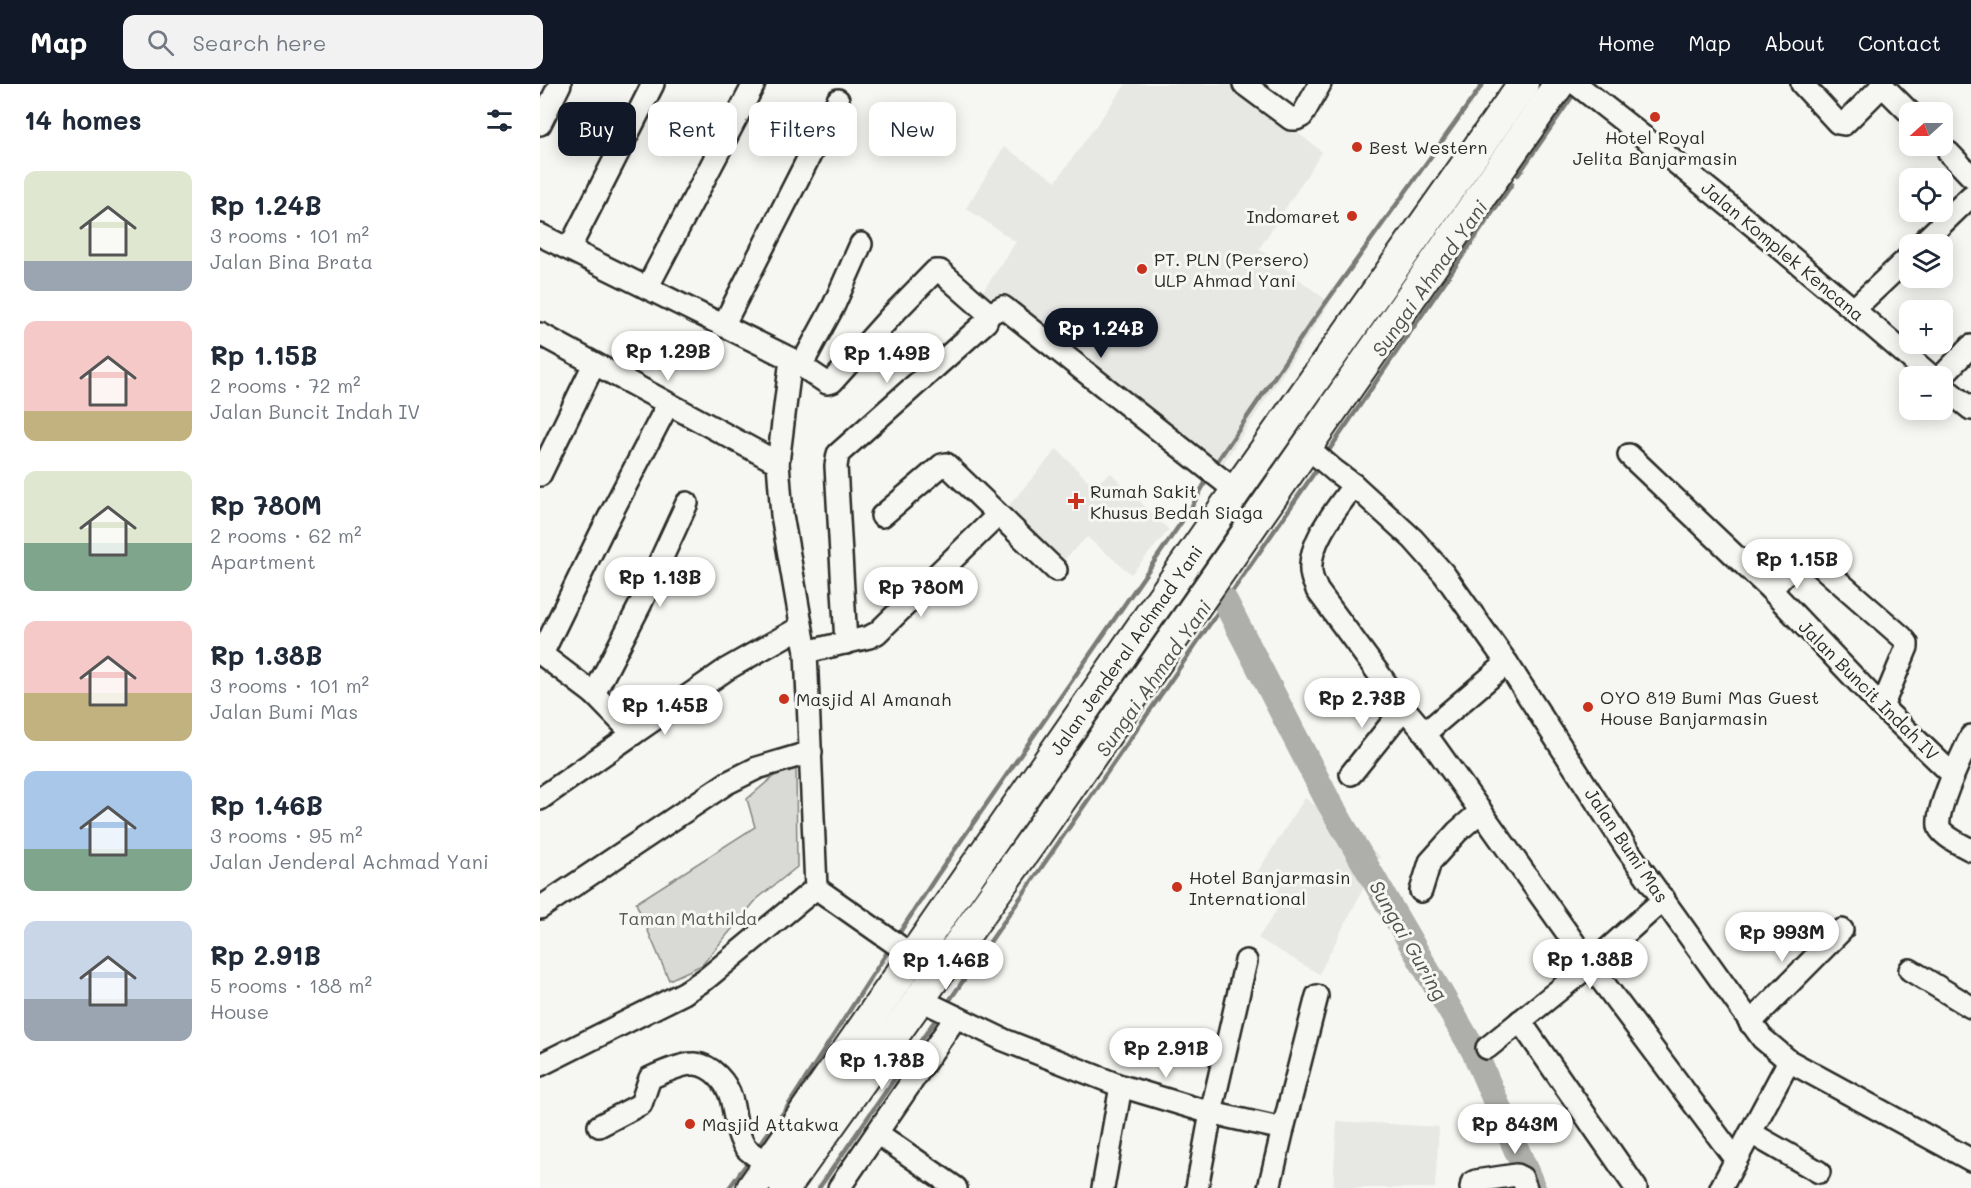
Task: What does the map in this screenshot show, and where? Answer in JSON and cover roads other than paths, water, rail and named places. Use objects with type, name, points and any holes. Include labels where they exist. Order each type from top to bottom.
[{"type":"highway","name":"Jalan Jenderal Achmad Yani","points":[[752,1188],[765,1164],[903,949],[1144,625],[1163,598],[1229,486],[1523,84]]},
{"type":"highway","name":"Jalan Jenderal Achmad Yani","points":[[765,1164],[919,999],[1035,837],[1188,615],[1312,452],[1574,87]]},
{"type":"highway","points":[[1163,598],[1188,615]]},
{"type":"highway","points":[[1144,625],[1169,642]]},
{"type":"street","points":[[540,124],[560,84]]},
{"type":"street","points":[[569,249],[653,84]]},
{"type":"street","points":[[647,288],[754,84]]},
{"type":"street","points":[[1244,84],[1291,118],[1296,119],[1302,116],[1320,84]]},
{"type":"street","points":[[1802,84],[1838,123],[1844,124],[1881,85],[1899,102]]},
{"type":"street","name":"Jalan Komplek Kencana","points":[[1574,87],[1652,142],[1920,366]]},
{"type":"street","points":[[723,326],[838,100]]},
{"type":"street","points":[[1952,156],[1971,176]]},
{"type":"street","points":[[1931,234],[1971,196]]},
{"type":"street","points":[[540,235],[796,363],[827,383],[832,382],[892,315],[937,270],[973,298],[989,314]]},
{"type":"street","points":[[816,888],[806,652],[782,515],[778,463],[796,363],[834,305],[861,244]]},
{"type":"street","points":[[1854,309],[1899,266]]},
{"type":"street","points":[[846,643],[836,466],[838,454],[986,321],[989,314],[999,308],[1003,307],[1007,310],[1229,486]]},
{"type":"street","points":[[540,334],[778,463]]},
{"type":"street","points":[[1952,366],[1971,346]]},
{"type":"street","points":[[540,475],[594,364]]},
{"type":"street","points":[[1953,395],[1971,409]]},
{"type":"street","points":[[633,734],[594,694],[541,654],[668,404]]},
{"type":"street","name":"Jalan Bumi Mas","points":[[1312,452],[1354,485],[1413,539],[1444,574],[1507,663],[1627,849],[1762,1038],[1789,1061],[1971,1160]]},
{"type":"street","name":"Jalan Buncit Indah IV","points":[[1629,455],[1771,590],[1882,707],[1961,769]]},
{"type":"street","points":[[882,516],[946,464],[1056,570]]},
{"type":"street","points":[[1354,485],[1323,526],[1312,556],[1312,578],[1317,590],[1425,733],[1590,965],[1736,1160]]},
{"type":"street","points":[[594,694],[640,605],[687,503]]},
{"type":"street","points":[[806,652],[877,633],[998,515]]},
{"type":"street","points":[[1771,590],[1800,557],[1807,554],[1902,637],[1908,647],[1882,707]]},
{"type":"street","points":[[540,799],[728,669],[801,627]]},
{"type":"street","points":[[1425,733],[1507,663]]},
{"type":"street","points":[[1351,774],[1404,708]]},
{"type":"street","points":[[1971,736],[1961,769],[1938,816],[1941,831],[1971,850]]},
{"type":"street","points":[[540,908],[727,783],[757,768],[811,752]]},
{"type":"street","points":[[1421,891],[1430,862],[1481,811]]},
{"type":"street","points":[[816,888],[903,949]]},
{"type":"street","points":[[540,1065],[684,993],[707,978],[816,888]]},
{"type":"street","points":[[1487,1048],[1590,965],[1664,899]]},
{"type":"street","points":[[1750,1023],[1842,930]]},
{"type":"street","points":[[1197,1188],[1211,1113],[1246,961]]},
{"type":"street","points":[[1910,970],[1971,1007]]},
{"type":"street","points":[[1269,1188],[1317,996]]},
{"type":"street","points":[[919,999],[1004,1040],[1121,1086],[1211,1113],[1283,1129]]},
{"type":"street","points":[[839,1188],[956,1017]]},
{"type":"street","points":[[1520,1021],[1636,1188]]},
{"type":"street","points":[[1721,1188],[1789,1061]]},
{"type":"street","points":[[599,1126],[641,1104],[650,1078],[665,1071],[695,1064],[707,1068],[720,1078],[731,1096],[738,1128],[746,1148],[765,1164]]},
{"type":"street","points":[[1103,1188],[1121,1086]]},
{"type":"street","points":[[877,1133],[956,1188]]},
{"type":"street","points":[[1751,1133],[1819,1172]]},
{"type":"street","points":[[1471,1188],[1472,1183],[1476,1181],[1516,1175],[1522,1178],[1526,1188]]},
{"type":"waterway","name":"Sungai Ahmad Yani","points":[[1214,466],[1307,329],[1483,84]]},
{"type":"waterway","name":"Sungai Ahmad Yani","points":[[1518,175],[1576,91]]},
{"type":"waterway","name":"Sungai Ahmad Yani","points":[[1325,456],[1512,184]]},
{"type":"waterway","name":"Sungai Ahmad Yani","points":[[947,1004],[1319,466]]},
{"type":"waterway","name":"Sungai Ahmad Yani","points":[[1191,508],[1209,476]]},
{"type":"waterway","name":"Sungai Ahmad Yani","points":[[896,938],[1185,517]]},
{"type":"waterway","name":"Sungai Guring","points":[[1225,601],[1327,799],[1474,1051],[1533,1188]]},
{"type":"waterway","name":"Sungai Ahmad Yani","points":[[757,1148],[786,1109],[890,948]]},
{"type":"waterway","name":"Sungai Ahmad Yani","points":[[819,1188],[938,1016]]},
{"type":"waterway","name":"Sungai Ahmad Yani","points":[[729,1188],[751,1158]]},
{"type":"place","name":"Hotel Royal Jelita Banjarmasin","points":[[1655,117]]},
{"type":"place","name":"Best Western","points":[[1357,147]]},
{"type":"place","name":"Indomaret","points":[[1352,216]]},
{"type":"place","name":"PT. PLN (Persero) ULP Ahmad Yani","points":[[1142,269]]},
{"type":"place","name":"Rumah Sakit Khusus Bedah Siaga","points":[[1076,501]]},
{"type":"place","name":"Masjid Al Amanah","points":[[784,699]]},
{"type":"place","name":"OYO 819 Bumi Mas Guest House Banjarmasin","points":[[1588,707]]},
{"type":"place","name":"Hotel Banjarmasin International","points":[[1177,887]]},
{"type":"place","name":"Masjid Attakwa","points":[[690,1124]]},
{"type":"park label","name":"Taman Mathilda","points":[[688,918]]}]
